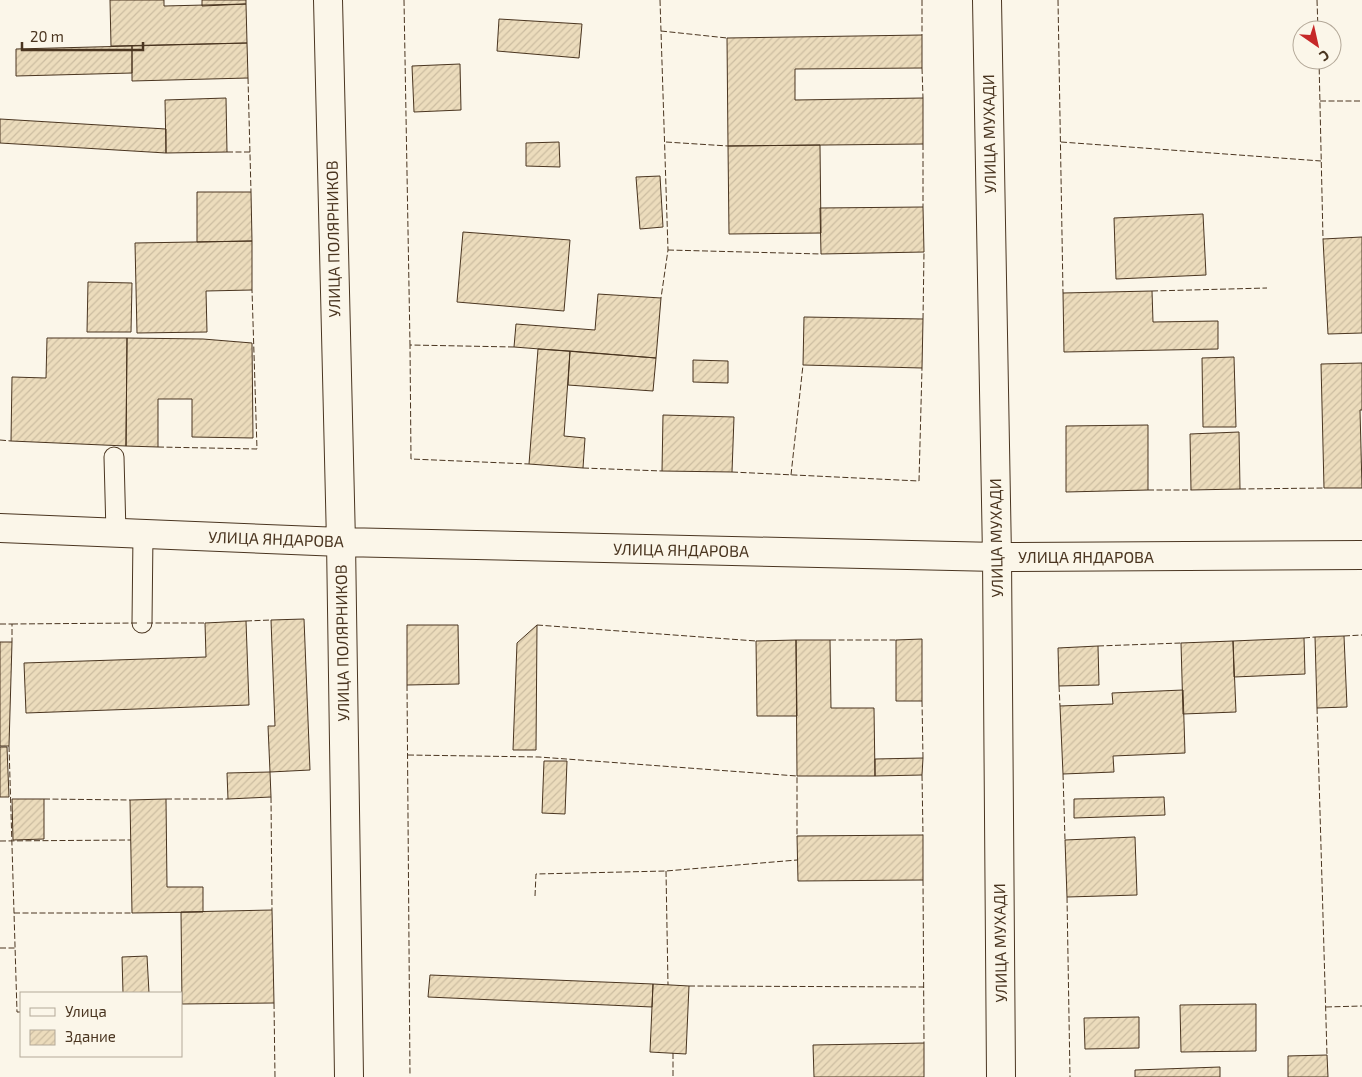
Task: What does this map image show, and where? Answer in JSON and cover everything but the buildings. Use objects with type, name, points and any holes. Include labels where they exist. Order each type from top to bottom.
[{"type":"street","name":"УЛИЦА ПОЛЯРНИКОВ","points":[[328,0],[341,542],[348,1077]]},
{"type":"street","name":"УЛИЦА МУХАДИ","points":[[987,0],[997,557],[1001,1077]]},
{"type":"street","name":"УЛИЦА ЯНДАРОВА","points":[[0,528],[341,542],[997,557],[1362,555]]},
{"type":"lane","points":[[114,457],[116,533]]},
{"type":"lane","points":[[142,623],[143,534]]},
{"type":"fence","points":[[404,0],[410,345]]},
{"type":"fence","points":[[660,0],[668,250],[661,298]]},
{"type":"fence","points":[[922,0],[922,35]]},
{"type":"fence","points":[[1058,0],[1063,293]]},
{"type":"fence","points":[[1317,0],[1318,20]]},
{"type":"fence","points":[[661,31],[727,38]]},
{"type":"fence","points":[[922,68],[923,98]]},
{"type":"fence","points":[[1319,70],[1323,239]]},
{"type":"fence","points":[[248,78],[251,192]]},
{"type":"fence","points":[[1320,101],[1362,101]]},
{"type":"fence","points":[[666,142],[728,146]]},
{"type":"fence","points":[[1061,142],[1321,161]]},
{"type":"fence","points":[[923,144],[923,207]]},
{"type":"fence","points":[[227,152],[251,152]]},
{"type":"fence","points":[[668,250],[821,254]]},
{"type":"fence","points":[[923,319],[924,252]]},
{"type":"fence","points":[[1152,291],[1267,288]]},
{"type":"fence","points":[[158,447],[257,449],[252,290]]},
{"type":"fence","points":[[514,347],[410,345],[411,459],[529,464]]},
{"type":"fence","points":[[791,475],[803,365]]},
{"type":"fence","points":[[732,472],[919,481],[922,368]]},
{"type":"fence","points":[[0,440],[11,441]]},
{"type":"fence","points":[[583,468],[662,471]]},
{"type":"fence","points":[[1240,489],[1324,488]]},
{"type":"fence","points":[[1148,490],[1191,490]]},
{"type":"fence","points":[[246,621],[271,620]]},
{"type":"fence","points":[[12,624],[137,623]]},
{"type":"fence","points":[[147,623],[205,623]]},
{"type":"fence","points":[[0,624],[12,624],[12,642]]},
{"type":"fence","points":[[537,625],[756,641]]},
{"type":"fence","points":[[1344,636],[1362,635]]},
{"type":"fence","points":[[1304,638],[1315,637]]},
{"type":"fence","points":[[830,640],[896,640]]},
{"type":"fence","points":[[1098,646],[1181,643]]},
{"type":"fence","points":[[407,685],[410,1076]]},
{"type":"fence","points":[[1059,686],[1060,706]]},
{"type":"fence","points":[[922,701],[923,758]]},
{"type":"fence","points":[[1317,708],[1327,1055]]},
{"type":"fence","points":[[9,746],[17,1012],[20,1012]]},
{"type":"fence","points":[[408,755],[539,757],[797,776],[797,836]]},
{"type":"fence","points":[[1063,774],[1065,840]]},
{"type":"fence","points":[[922,775],[923,835]]},
{"type":"fence","points":[[271,797],[272,910]]},
{"type":"fence","points":[[44,799],[130,800]]},
{"type":"fence","points":[[166,799],[228,799]]},
{"type":"fence","points":[[0,841],[131,840]]},
{"type":"fence","points":[[535,896],[536,874],[666,871],[797,860]]},
{"type":"fence","points":[[666,871],[668,985]]},
{"type":"fence","points":[[923,880],[924,1043]]},
{"type":"fence","points":[[1067,897],[1070,1077]]},
{"type":"fence","points":[[14,913],[132,913]]},
{"type":"fence","points":[[0,948],[15,948]]},
{"type":"fence","points":[[689,986],[924,987]]},
{"type":"fence","points":[[274,1003],[275,1077]]},
{"type":"fence","points":[[1326,1007],[1362,1006]]},
{"type":"fence","points":[[673,1053],[673,1077]]}]
